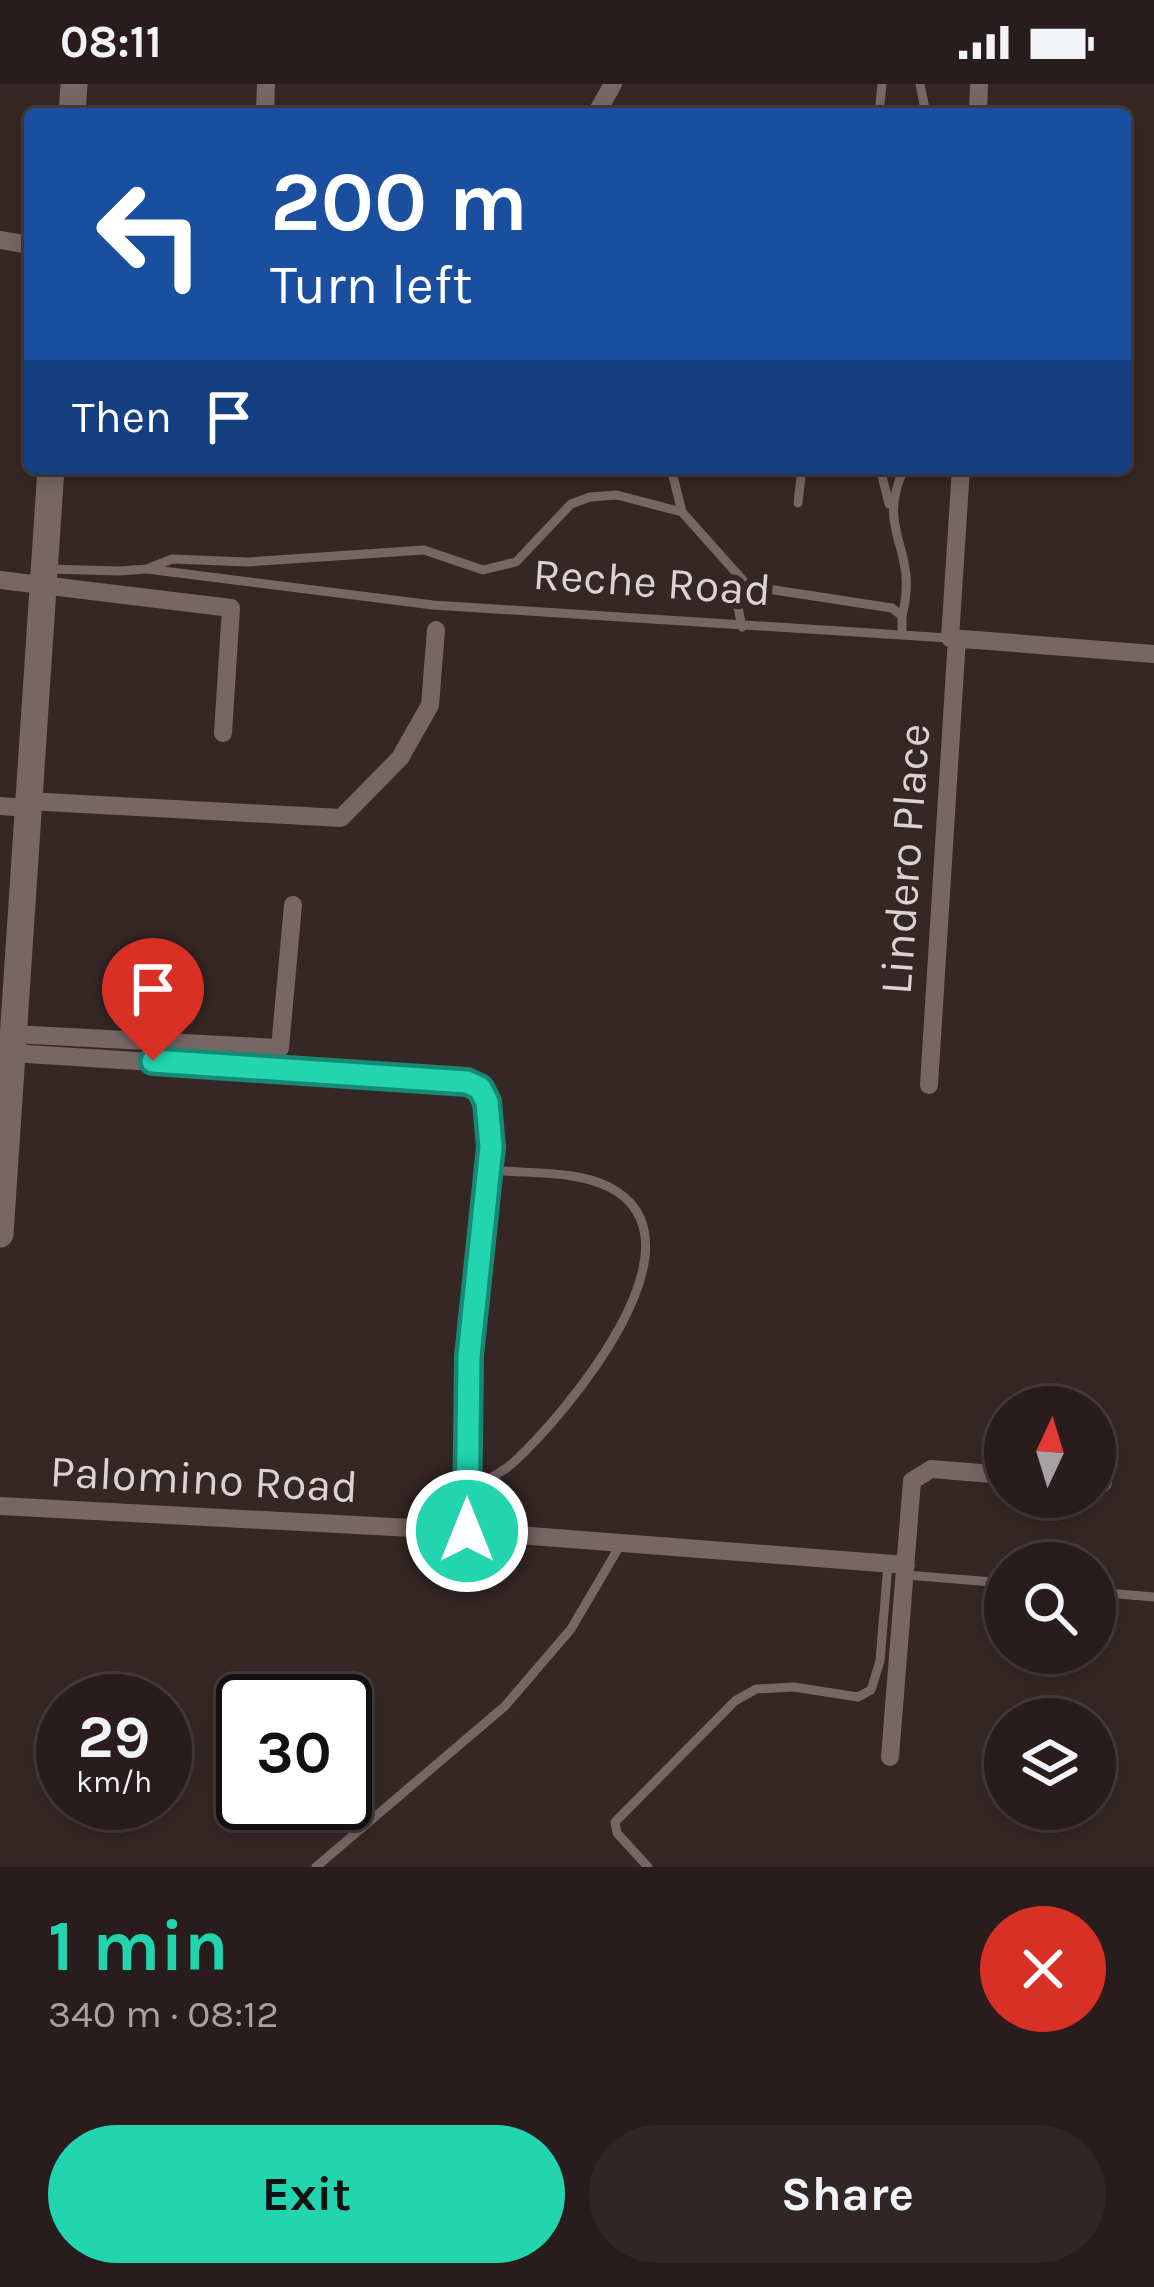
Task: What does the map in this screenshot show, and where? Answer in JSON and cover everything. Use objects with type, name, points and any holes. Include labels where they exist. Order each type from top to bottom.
[{"type":"street","points":[[0,1234],[18,805],[51,474]]},
{"type":"street","name":"Lindero Place","points":[[929,1084],[961,474]]},
{"type":"street","points":[[0,580],[44,577],[231,608],[223,733]]},
{"type":"street","points":[[18,805],[341,818],[400,758],[430,705],[436,630]]},
{"type":"street","name":"Reche Road","points":[[953,638],[1154,654]]},
{"type":"street","points":[[8,1039],[280,1048],[293,904]]},
{"type":"street","points":[[8,1039],[467,1082],[480,1088],[487,1102],[491,1170],[469,1356],[467,1531]]},
{"type":"street","points":[[890,1757],[900,1568],[912,1481],[931,1469],[984,1473]]},
{"type":"street","name":"Palomino Road","points":[[0,1506],[467,1531],[900,1568]]},
{"type":"lane","points":[[672,474],[682,512],[738,574],[766,593],[879,604],[902,616]]},
{"type":"lane","points":[[798,503],[801,474]]},
{"type":"lane","points":[[882,474],[910,576],[902,634]]},
{"type":"lane","points":[[890,505],[902,474]]},
{"type":"lane","points":[[44,577],[147,569],[172,559],[248,562],[424,550],[466,567],[500,569],[516,562],[571,504],[590,497],[617,495],[682,512]]},
{"type":"lane","name":"Reche Road","points":[[147,569],[433,605],[953,638]]},
{"type":"lane","points":[[738,574],[734,590],[742,628]]},
{"type":"lane","points":[[467,1492],[512,1464],[592,1376],[641,1282],[648,1236],[639,1212],[613,1188],[587,1179],[491,1170]]},
{"type":"lane","points":[[316,1867],[505,1706],[571,1629],[622,1542]]},
{"type":"lane","points":[[648,1867],[617,1833],[615,1822],[735,1701],[771,1687],[858,1697],[871,1690],[900,1568]]},
{"type":"lane","name":"Palomino Road","points":[[900,1568],[984,1580]]},
{"type":"lane","points":[[1116,1594],[1154,1597]]},
{"type":"route","points":[[153,1061],[467,1082],[480,1088],[487,1102],[491,1170],[469,1356],[467,1531]]}]
